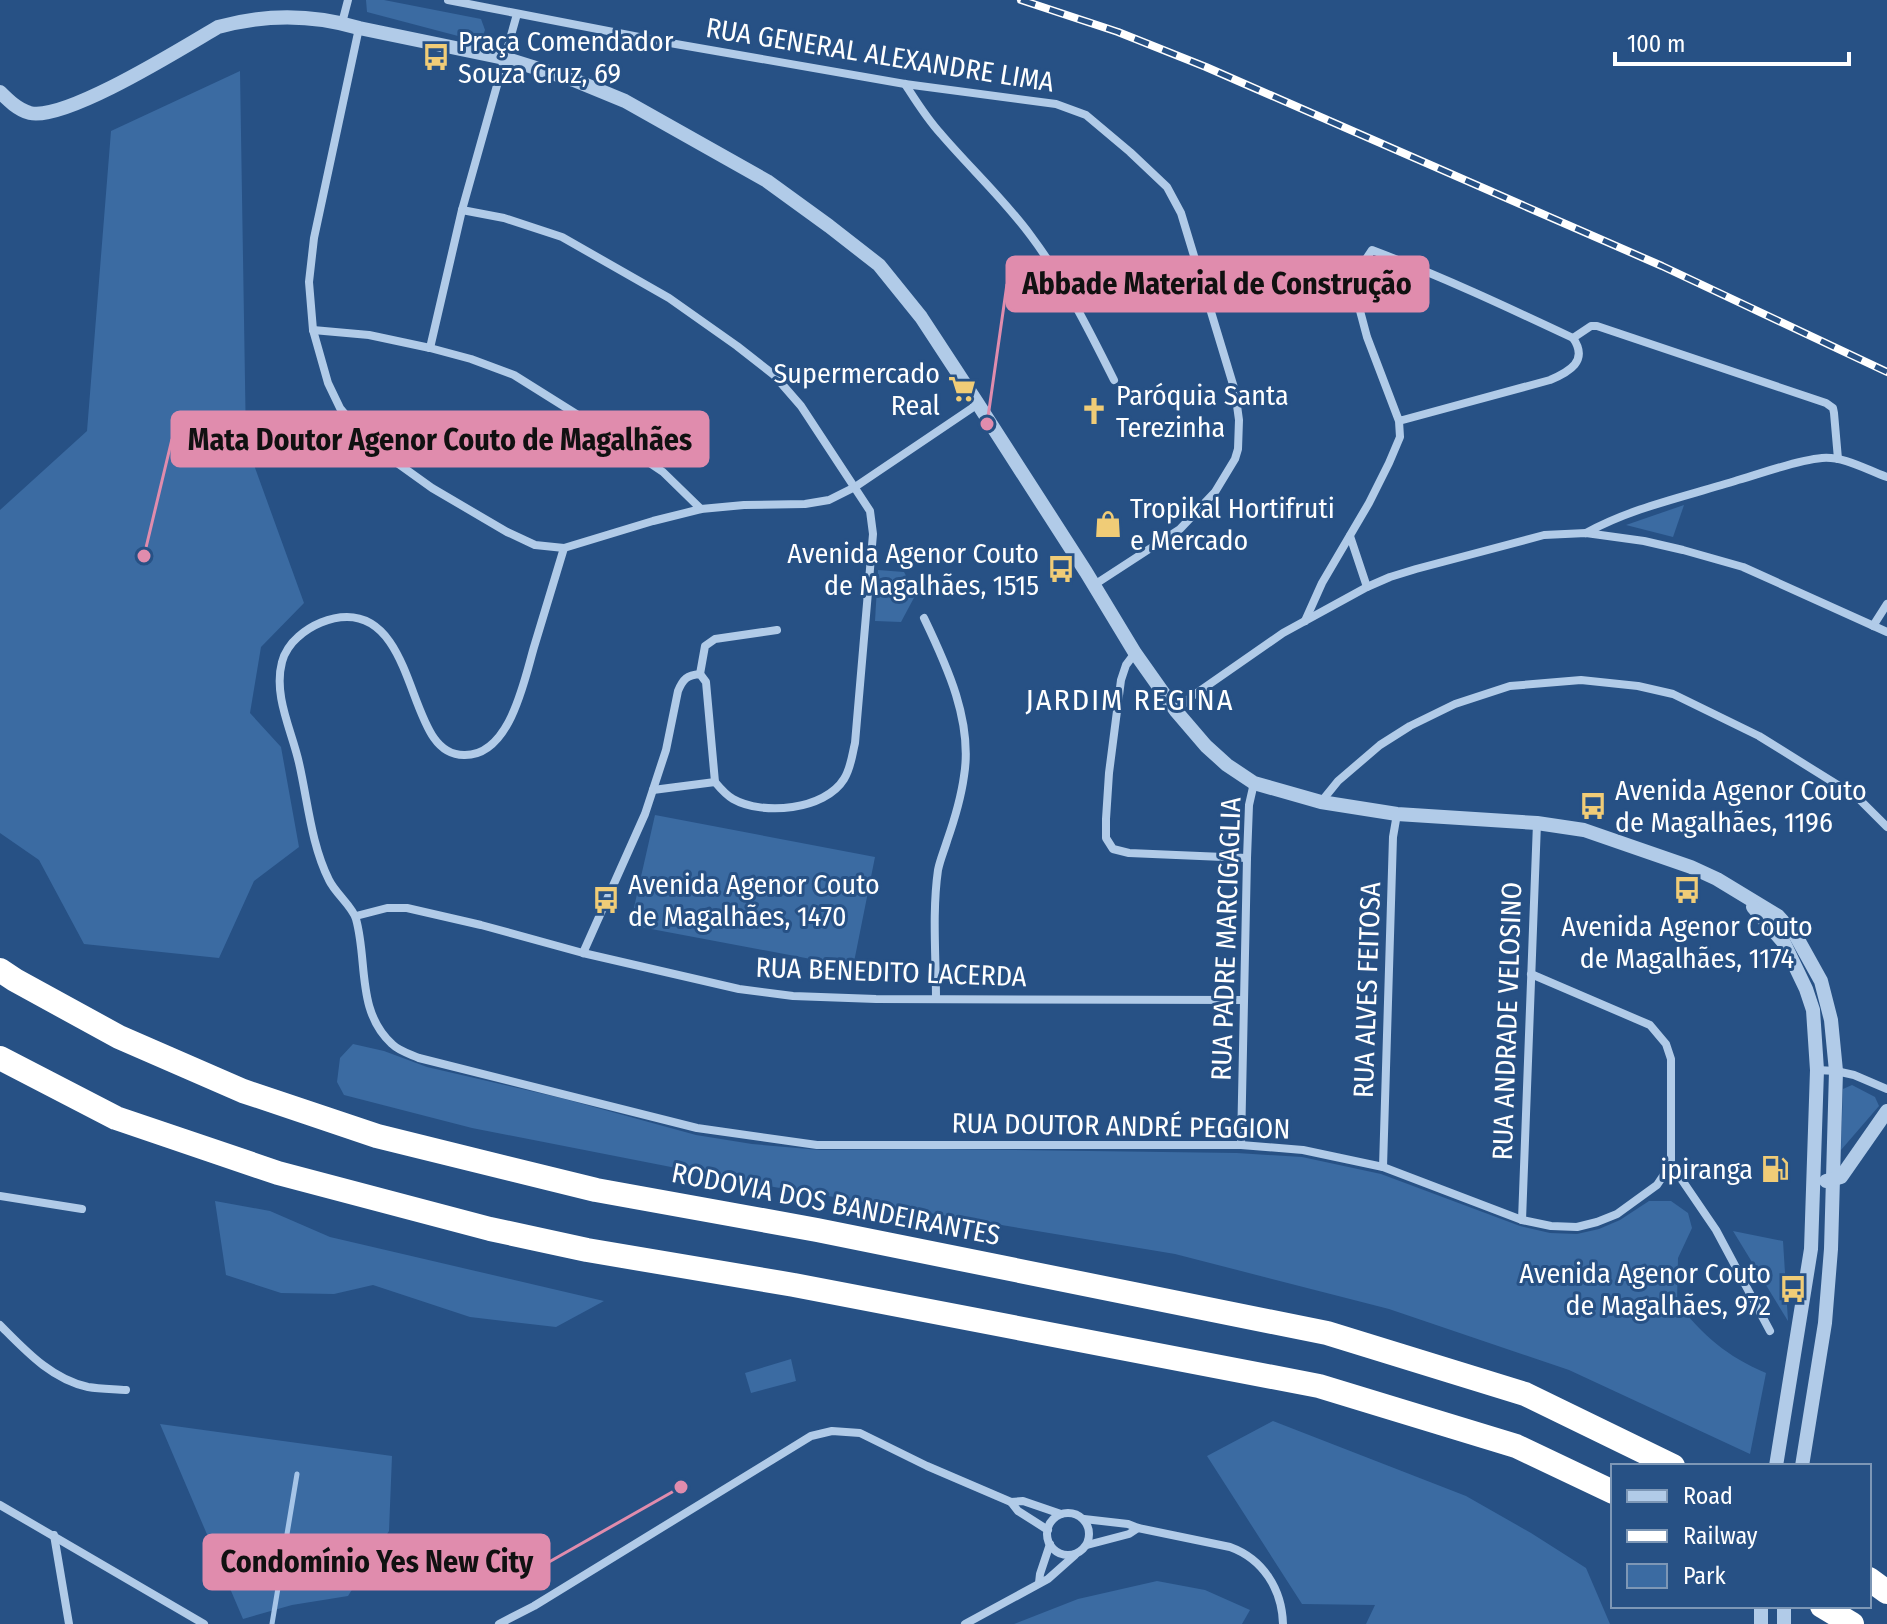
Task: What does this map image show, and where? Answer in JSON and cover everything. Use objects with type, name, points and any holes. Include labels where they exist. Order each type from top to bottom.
[{"type":"highway","name":"RODOVIA DOS BANDEIRANTES","points":[[0,970],[119,1037],[243,1091],[377,1136],[596,1190],[817,1230],[1327,1333],[1525,1394],[1669,1464]]},
{"type":"highway","points":[[0,1058],[116,1118],[278,1173],[490,1229],[573,1247],[794,1285],[1319,1386],[1516,1446],[1611,1491]]},
{"type":"highway","points":[[1825,1608],[1852,1624]]},
{"type":"street","points":[[342,23],[348,0]]},
{"type":"street","name":"RUA GENERAL ALEXANDRE LIMA","points":[[448,0],[905,84],[1056,104],[1086,115],[1130,152],[1167,187],[1181,213],[1235,391],[1239,420],[1238,449],[1215,492],[1180,529],[1094,585]]},
{"type":"street","points":[[430,348],[462,210],[517,14]]},
{"type":"street","points":[[0,92],[12,104],[29,113],[63,109],[107,90],[218,27],[274,16],[308,17],[342,23],[504,58],[574,80],[625,101],[767,181],[879,265],[921,317],[1135,653],[1176,711],[1227,765],[1254,783],[1321,802],[1397,814],[1537,823],[1584,830],[1691,867],[1778,916],[1796,936],[1821,981],[1831,1020],[1836,1071],[1831,1249],[1823,1336],[1802,1464]]},
{"type":"street","points":[[359,28],[314,238],[309,282],[313,330],[328,383],[340,408],[379,450],[432,488],[535,545],[564,548],[701,509],[829,500],[855,487],[978,404]]},
{"type":"street","points":[[905,84],[938,131],[1030,235],[1080,314],[1114,380]]},
{"type":"street","points":[[462,210],[504,218],[562,237],[669,298],[702,321],[774,375],[801,406],[870,511],[873,534],[855,743],[849,770],[843,782],[829,794],[807,804],[784,809],[735,800],[715,782],[706,682],[700,674],[705,646],[715,639],[777,630]]},
{"type":"street","points":[[1305,621],[1400,437],[1399,421],[1367,337],[1355,292],[1360,268],[1372,250],[1463,287],[1573,338],[1579,345],[1579,354],[1569,372],[1550,380],[1399,421]]},
{"type":"street","points":[[1573,338],[1591,326],[1597,326],[1826,403],[1833,408],[1838,459]]},
{"type":"street","points":[[313,330],[369,335],[430,348],[514,375],[663,472],[701,509]]},
{"type":"street","points":[[1586,533],[1607,521],[1636,511],[1821,458],[1838,459],[1887,477]]},
{"type":"street","points":[[1176,711],[1283,633],[1367,587],[1416,569],[1544,535],[1586,533],[1683,550],[1743,567],[1887,632]]},
{"type":"street","points":[[1350,536],[1367,587]]},
{"type":"street","points":[[356,916],[329,881],[316,846],[298,759],[284,713],[282,662],[290,645],[322,622],[338,617],[354,617],[372,625],[390,641],[402,662],[432,737],[453,754],[473,755],[496,742],[506,728],[564,548]]},
{"type":"street","points":[[1873,626],[1887,604]]},
{"type":"street","points":[[924,618],[947,669],[966,737],[965,776],[939,866],[936,888],[936,999]]},
{"type":"street","points":[[1135,653],[1126,665],[1121,680],[1109,773],[1106,838],[1113,849],[1129,853],[1247,858]]},
{"type":"street","points":[[583,953],[645,814],[666,750],[682,682],[700,674]]},
{"type":"street","points":[[1321,802],[1338,781],[1380,745],[1455,704],[1510,686],[1581,680],[1638,686],[1673,694],[1759,736],[1811,768],[1857,797],[1887,827]]},
{"type":"street","points":[[653,790],[715,782]]},
{"type":"street","name":"RUA PADRE MARCIGAGLIA","points":[[1241,1145],[1247,858],[1249,805],[1254,783]]},
{"type":"street","name":"RUA ALVES FEITOSA","points":[[1383,1167],[1393,837],[1397,814]]},
{"type":"street","name":"RUA ANDRADE VELOSINO","points":[[1522,1220],[1537,823]]},
{"type":"street","points":[[1746,898],[1784,943],[1797,968],[1813,1010],[1817,1070],[1811,1249],[1776,1464]]},
{"type":"street","name":"RUA BENEDITO LACERDA","points":[[356,916],[387,908],[407,908],[739,989],[793,996],[1243,1000]]},
{"type":"street","name":"RUA DOUTOR ANDRÉ PEGGION","points":[[356,916],[371,1013],[379,1029],[394,1046],[419,1058],[697,1128],[817,1145],[1241,1145],[1303,1150],[1383,1167],[1522,1220],[1577,1227],[1617,1214],[1645,1196],[1671,1164]]},
{"type":"street","points":[[1531,974],[1650,1025],[1666,1044],[1671,1059],[1671,1164],[1716,1230],[1770,1331]]},
{"type":"street","points":[[1817,1070],[1854,1075],[1887,1089]]},
{"type":"street","points":[[1814,1183],[1841,1177],[1887,1111]]},
{"type":"street","points":[[1832,1206],[1843,1190],[1854,1161]]},
{"type":"street","points":[[0,1196],[82,1209]]},
{"type":"street","points":[[0,1325],[24,1350],[53,1373],[91,1388],[126,1390]]},
{"type":"street","points":[[499,1624],[534,1606],[811,1436],[842,1430],[869,1436],[927,1466],[1011,1502],[1023,1501],[1061,1514],[1128,1524],[1245,1552],[1256,1560],[1272,1582],[1283,1624]]},
{"type":"street","points":[[1011,1502],[1018,1511],[1048,1530]]},
{"type":"street","points":[[0,1505],[204,1624]]},
{"type":"street","points":[[1061,1514],[1050,1523],[1047,1539],[1060,1553],[1076,1554]]},
{"type":"street","points":[[965,1624],[1048,1579],[1082,1551],[1090,1532],[1084,1519]]},
{"type":"street","points":[[1087,1545],[1129,1534],[1138,1528]]},
{"type":"street","points":[[54,1535],[69,1624]]},
{"type":"street","points":[[1039,1583],[1050,1544]]},
{"type":"green space","points":[[366,0],[384,0],[481,19],[485,30],[477,41],[367,12]]},
{"type":"green space","points":[[240,71],[246,443],[304,603],[261,647],[250,713],[281,747],[299,847],[254,881],[219,958],[84,944],[39,860],[0,833],[0,510],[87,431],[111,131]]},
{"type":"green space","points":[[1684,505],[1673,537],[1626,525]]},
{"type":"green space","points":[[878,570],[904,572],[916,594],[901,622],[875,621]]},
{"type":"green space","points":[[655,815],[875,857],[853,967],[630,925]]},
{"type":"green space","points":[[353,1044],[384,1051],[427,1067],[561,1098],[696,1135],[752,1144],[820,1150],[1237,1153],[1302,1157],[1381,1174],[1520,1226],[1550,1233],[1577,1234],[1599,1229],[1620,1220],[1649,1201],[1671,1201],[1688,1213],[1692,1228],[1678,1258],[1677,1303],[1717,1344],[1739,1360],[1766,1373],[1750,1454],[1569,1370],[1389,1309],[1175,1254],[768,1186],[472,1128],[344,1095],[337,1082],[340,1058]]},
{"type":"green space","points":[[1852,1085],[1875,1097],[1879,1106],[1841,1150],[1843,1089]]},
{"type":"green space","points":[[215,1201],[270,1211],[330,1237],[604,1301],[556,1327],[470,1317],[373,1285],[334,1294],[281,1293],[226,1275]]},
{"type":"green space","points":[[1733,1231],[1783,1241],[1788,1321]]},
{"type":"green space","points":[[791,1359],[796,1381],[751,1393],[745,1373]]},
{"type":"green space","points":[[1273,1421],[1466,1496],[1531,1533],[1586,1568],[1610,1624],[1366,1624],[1375,1605],[1302,1604],[1207,1456]]},
{"type":"green space","points":[[160,1424],[392,1456],[389,1531],[348,1596],[292,1605],[243,1619]]},
{"type":"green space","points":[[1157,1581],[1205,1590],[1250,1610],[1242,1624],[1014,1624],[1078,1599]]},
{"type":"waterway","points":[[272,1624],[297,1474]]},
{"type":"railway","points":[[1021,0],[1118,32],[1206,67],[1662,266],[1887,372]]},
{"type":"place","name":"Praça Comendador Souza Cruz, 69","points":[[436,57]]},
{"type":"place","name":"Supermercado Real","points":[[962,389]]},
{"type":"place","name":"Paróquia Santa Terezinha","points":[[1094,411]]},
{"type":"place","name":"Abbade Material de Construção","points":[[987,424]]},
{"type":"place","name":"Tropikal Hortifruti e Mercado","points":[[1108,524]]},
{"type":"place","name":"Mata Doutor Agenor Couto de Magalhães","points":[[144,556]]},
{"type":"place","name":"Avenida Agenor Couto de Magalhães, 1515","points":[[1061,569]]},
{"type":"place","name":"Avenida Agenor Couto de Magalhães, 1196","points":[[1593,806]]},
{"type":"place","name":"Avenida Agenor Couto de Magalhães, 1174","points":[[1687,890]]},
{"type":"place","name":"Avenida Agenor Couto de Magalhães, 1470","points":[[606,900]]},
{"type":"place","name":"ipiranga","points":[[1775,1169]]},
{"type":"place","name":"Avenida Agenor Couto de Magalhães, 972","points":[[1793,1289]]},
{"type":"place","name":"Condomínio Yes New City","points":[[681,1487]]},
{"type":"district","name":"JARDIM REGINA","points":[[1130,700]]}]
